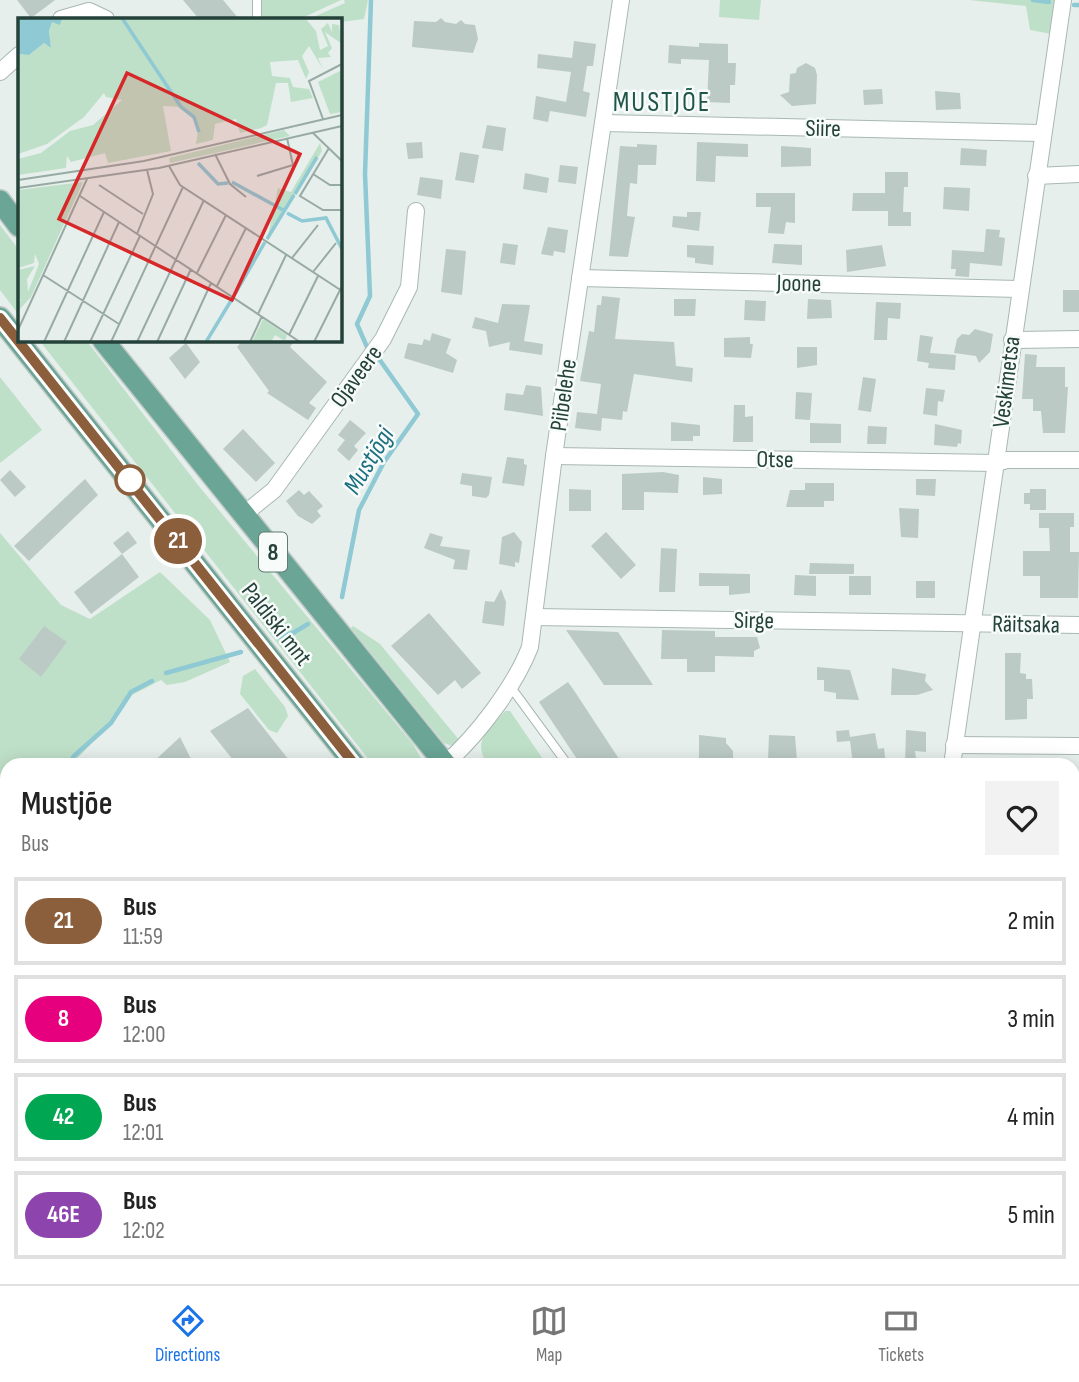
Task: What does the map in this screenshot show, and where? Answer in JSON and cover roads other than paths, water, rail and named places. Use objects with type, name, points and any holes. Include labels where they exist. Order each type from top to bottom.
[{"type":"main road","points":[[0,201],[18,225]]},
{"type":"main road","name":"Paldiski mnt","points":[[2,325],[349,758]]},
{"type":"main road","name":"Paldiski mnt","points":[[104,341],[440,758]]},
{"type":"street","name":"Piibelehe","points":[[452,758],[462,749],[521,671],[530,647],[554,456],[621,0]]},
{"type":"street","name":"Veskimetsa","points":[[952,758],[1063,0]]},
{"type":"street","points":[[64,18],[89,11],[104,18]]},
{"type":"street","points":[[0,72],[18,56]]},
{"type":"street","name":"Siire","points":[[604,123],[1042,133]]},
{"type":"street","points":[[1037,176],[1079,174]]},
{"type":"street","name":"Ojaveere","points":[[243,515],[274,490],[383,339],[409,287],[416,211]]},
{"type":"street","name":"Joone","points":[[580,278],[1019,289]]},
{"type":"street","points":[[1012,340],[1079,340]]},
{"type":"street","name":"Otse","points":[[554,456],[996,463],[1007,460],[1079,460]]},
{"type":"street","name":"Sirge","points":[[534,617],[973,622]]},
{"type":"street","name":"Räitsaka","points":[[973,622],[1079,625]]},
{"type":"street","points":[[954,745],[1079,746]]},
{"type":"lane","points":[[257,0],[257,18]]},
{"type":"lane","points":[[510,686],[563,758]]},
{"type":"waterway","name":"Mustjõgi","points":[[367,347],[357,324],[370,296],[365,174],[371,0]]},
{"type":"waterway","points":[[1033,0],[1049,2]]},
{"type":"waterway","points":[[1074,5],[1079,5]]},
{"type":"waterway","name":"Mustjõgi","points":[[342,597],[359,510],[384,462],[418,414],[377,356]]},
{"type":"waterway","name":"Mustjõgi","points":[[278,637],[293,633],[308,624]]},
{"type":"waterway","name":"Mustjõgi","points":[[166,673],[241,652]]},
{"type":"waterway","name":"Mustjõgi","points":[[73,758],[111,723],[131,692],[152,681]]},
{"type":"district","name":"MUSTJÕE","points":[[662,101]]}]
